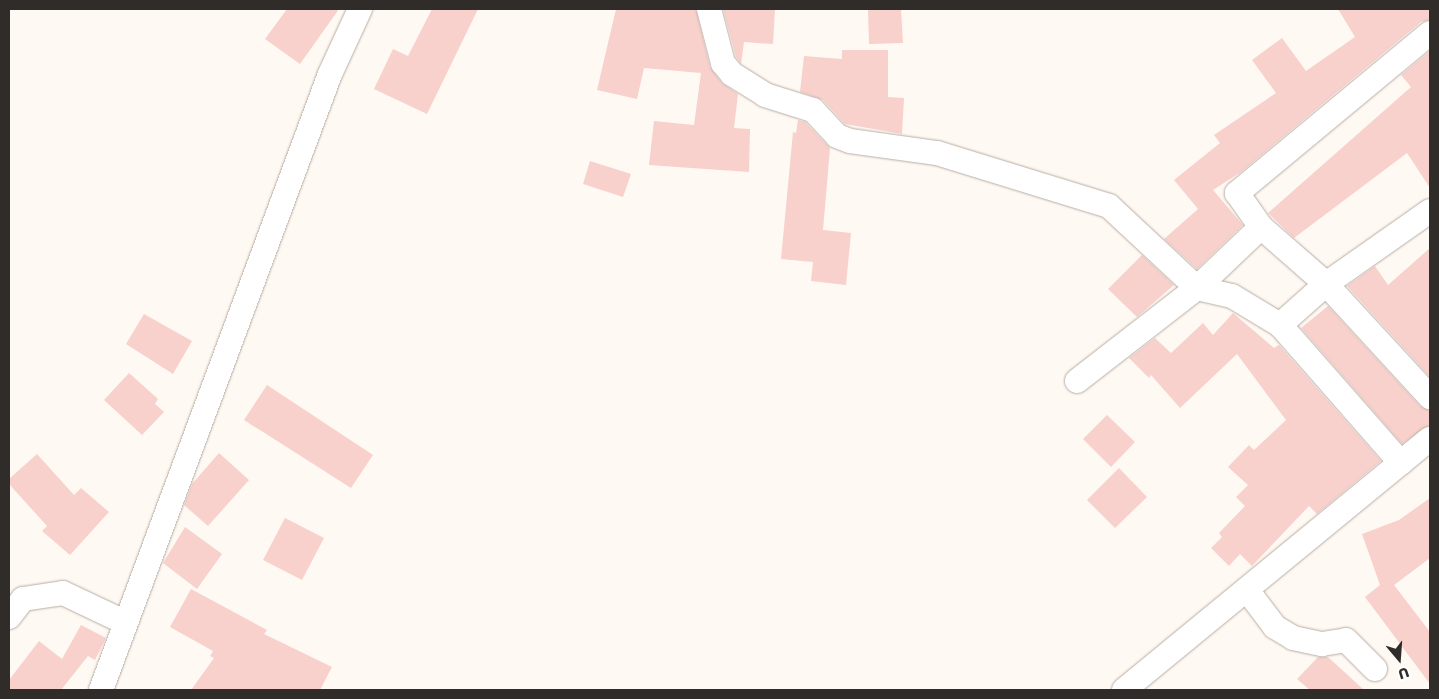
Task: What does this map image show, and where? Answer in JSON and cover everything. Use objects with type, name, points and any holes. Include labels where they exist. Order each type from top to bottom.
[{"type":"street","points":[[101,690],[124,622],[330,74],[360,9]]},
{"type":"street","points":[[709,9],[723,63],[753,89],[814,110],[837,136],[850,141],[937,153],[1109,206],[1197,288],[1232,296],[1280,325],[1401,463]]},
{"type":"street","points":[[1430,33],[1238,193],[1261,227],[1326,284],[1430,397]]},
{"type":"street","points":[[1280,325],[1326,284],[1430,211]]},
{"type":"street","points":[[1077,381],[1197,288],[1261,227]]},
{"type":"street","points":[[1124,690],[1430,439]]},
{"type":"street","points":[[1247,590],[1276,627],[1293,638],[1322,644],[1346,640],[1374,669]]},
{"type":"street","points":[[9,617],[23,599],[63,593],[124,622]]},
{"type":"building","points":[[287,9],[339,9],[300,64],[265,39]]},
{"type":"building","points":[[432,9],[478,9],[427,114],[374,89],[393,49],[408,56]]},
{"type":"building","points":[[616,9],[696,9],[710,67],[722,83],[738,94],[734,128],[750,129],[749,172],[649,165],[654,121],[694,125],[701,73],[644,68],[637,99],[597,90]]},
{"type":"building","points":[[723,9],[775,9],[773,44],[744,42],[741,64],[736,57]]},
{"type":"building","points":[[868,9],[901,9],[903,43],[869,44]]},
{"type":"building","points":[[1338,9],[1430,9],[1430,20],[1421,22],[1241,172],[1213,190],[1243,225],[1197,269],[1164,239],[1198,209],[1174,180],[1220,143],[1214,135],[1276,93],[1252,60],[1282,38],[1306,71],[1355,37]]},
{"type":"building","points":[[842,50],[888,50],[888,97],[904,98],[902,134],[845,124],[823,100],[800,92],[804,56],[842,59]]},
{"type":"building","points":[[1430,51],[1430,188],[1407,153],[1294,238],[1268,213],[1411,87],[1401,75]]},
{"type":"building","points":[[798,120],[805,122],[830,148],[823,230],[851,233],[846,285],[811,281],[813,262],[781,259],[793,132],[796,133]]},
{"type":"building","points":[[590,161],[631,174],[623,197],[583,184]]},
{"type":"building","points":[[1430,248],[1430,377],[1347,286],[1375,266],[1388,285]]},
{"type":"building","points":[[1142,255],[1174,285],[1137,317],[1108,289]]},
{"type":"building","points":[[1328,306],[1420,406],[1430,410],[1430,425],[1402,444],[1301,328]]},
{"type":"building","points":[[1233,313],[1274,348],[1279,345],[1381,461],[1317,514],[1309,506],[1252,566],[1240,554],[1229,566],[1211,548],[1222,537],[1219,533],[1245,506],[1236,497],[1248,485],[1228,467],[1249,445],[1254,450],[1286,420],[1237,354],[1180,408],[1151,375],[1149,378],[1129,358],[1155,338],[1171,353],[1203,323],[1213,335]]},
{"type":"building","points":[[144,314],[192,341],[173,374],[126,344]]},
{"type":"building","points":[[129,373],[158,399],[155,404],[164,412],[142,435],[104,400]]},
{"type":"building","points":[[267,385],[373,455],[351,488],[244,420]]},
{"type":"building","points":[[1107,415],[1135,442],[1111,467],[1083,439]]},
{"type":"building","points":[[219,453],[249,480],[208,526],[184,505],[192,484]]},
{"type":"building","points":[[37,454],[74,495],[81,488],[109,512],[70,555],[42,531],[47,526],[9,484],[9,479]]},
{"type":"building","points":[[1119,468],[1147,497],[1115,528],[1087,500]]},
{"type":"building","points":[[1430,498],[1430,558],[1394,585],[1430,632],[1430,684],[1365,597],[1380,585],[1362,534],[1399,520]]},
{"type":"building","points":[[285,518],[324,538],[302,580],[263,560]]},
{"type":"building","points":[[185,527],[222,554],[197,589],[163,563]]},
{"type":"building","points":[[191,589],[267,630],[264,634],[332,667],[320,690],[191,690],[214,658],[210,656],[213,651],[170,627]]},
{"type":"building","points":[[81,625],[106,638],[95,660],[88,656],[61,690],[9,690],[9,680],[39,641],[62,659]]},
{"type":"building","points":[[1318,657],[1328,657],[1364,690],[1310,690],[1297,679]]}]
